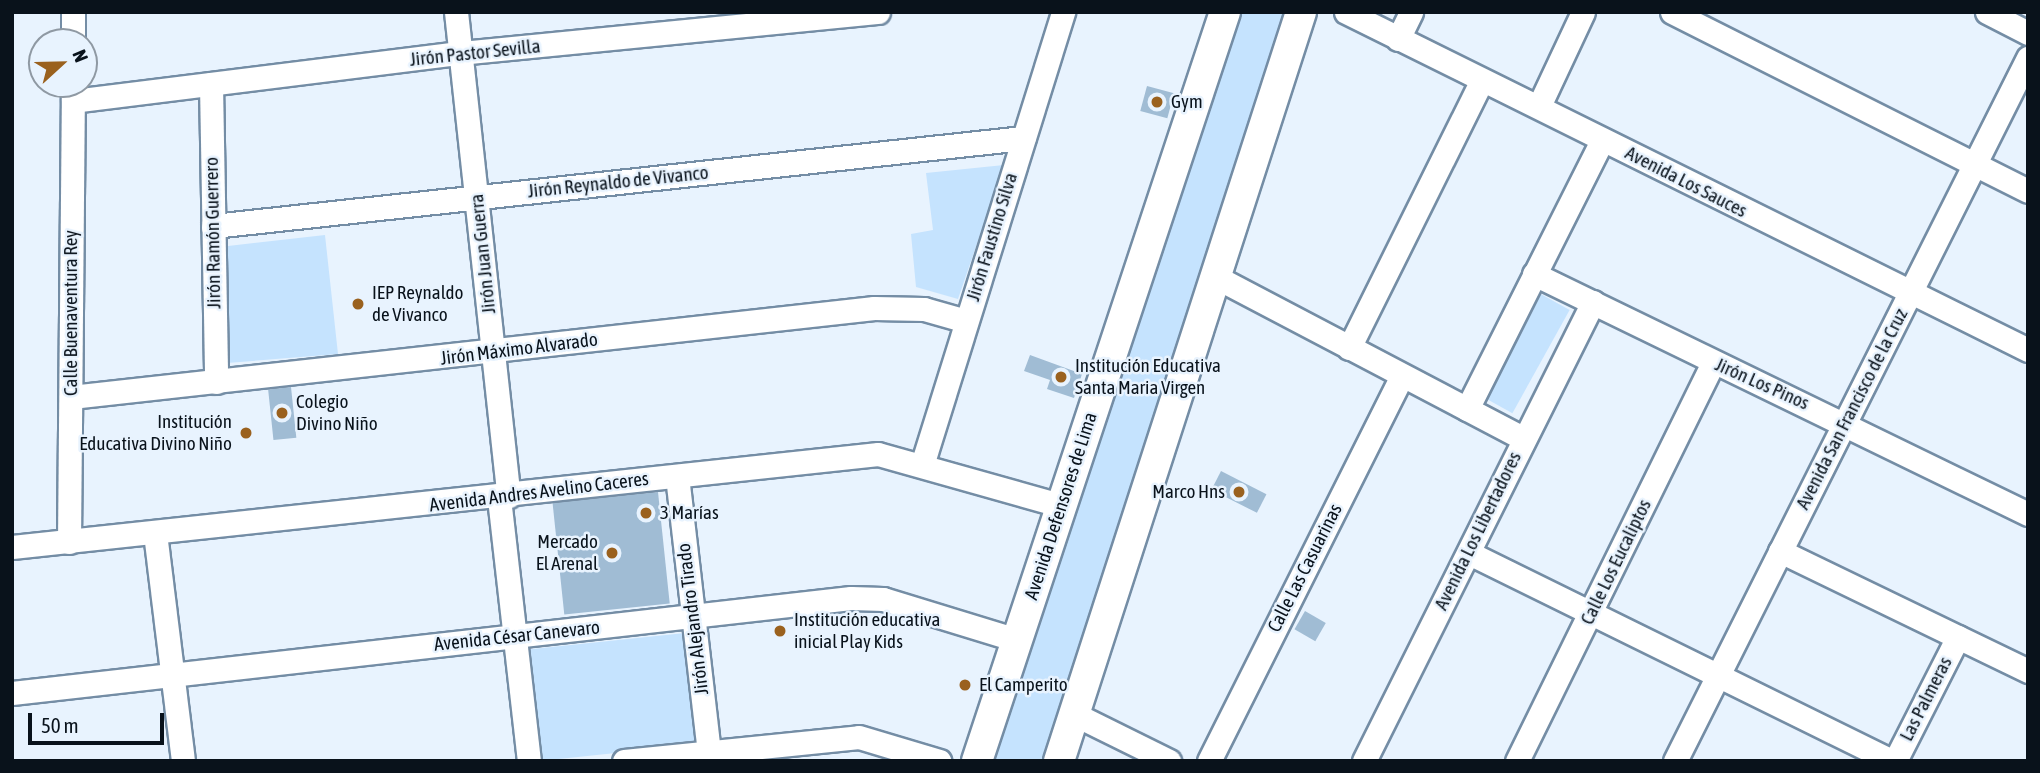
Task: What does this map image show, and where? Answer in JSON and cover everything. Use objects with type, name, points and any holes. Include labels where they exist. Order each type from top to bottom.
[{"type":"main road","name":"Avenida Defensores de Lima","points":[[977,761],[1059,505],[1225,12]]},
{"type":"main road","points":[[1059,761],[1301,12]]},
{"type":"street","name":"Jirón Juan Guerra","points":[[456,12],[493,352],[515,636],[529,761]]},
{"type":"street","name":"Jirón Pastor Sevilla","points":[[98,91],[211,84],[768,18],[878,12]]},
{"type":"street","name":"Jirón Faustino Silva","points":[[923,463],[1063,12]]},
{"type":"street","name":"Avenida Los Sauces","points":[[1346,12],[1539,106],[1909,295],[2028,350]]},
{"type":"street","points":[[1398,39],[1411,12]]},
{"type":"street","points":[[1539,106],[1583,12]]},
{"type":"street","points":[[1672,12],[2028,191]]},
{"type":"street","points":[[1987,12],[2028,33]]},
{"type":"street","name":"Avenida San Francisco de la Cruz","points":[[1675,761],[2028,58]]},
{"type":"street","points":[[1349,348],[1482,80]]},
{"type":"street","name":"Jirón Ramón Guerrero","points":[[211,84],[216,382]]},
{"type":"street","name":"Calle Buenaventura Rey","points":[[69,542],[73,98]]},
{"type":"street","name":"Jirón Reynaldo de Vivanco","points":[[213,226],[1023,138]]},
{"type":"street","points":[[1467,409],[1602,140]]},
{"type":"street","name":"Jirón Los Pinos","points":[[1534,274],[1713,363],[1845,422],[2028,514]]},
{"type":"street","points":[[1214,276],[1523,438]]},
{"type":"street","name":"Avenida Los Libertadores","points":[[1364,761],[1593,302]]},
{"type":"street","name":"Jirón Máximo Alvarado","points":[[71,397],[874,308],[924,309],[966,321]]},
{"type":"street","name":"Calle Los Eucaliptos","points":[[1517,761],[1713,363]]},
{"type":"street","name":"Calle Las Casuarinas","points":[[1209,761],[1402,376]]},
{"type":"street","name":"Avenida Andres Avelino Caceres","points":[[12,547],[504,497],[878,454],[923,463],[1059,505]]},
{"type":"street","name":"Jirón Alejandro Tirado","points":[[677,476],[709,756]]},
{"type":"street","points":[[155,533],[183,761]]},
{"type":"street","points":[[1780,551],[2028,671]]},
{"type":"street","points":[[1469,553],[1893,761]]},
{"type":"street","name":"Avenida César Canevaro","points":[[12,694],[693,616],[883,599],[1017,640]]},
{"type":"street","name":"Las Palmeras","points":[[1893,761],[1958,637]]},
{"type":"street","points":[[1074,714],[1169,761]]},
{"type":"street","points":[[624,761],[709,756],[859,737],[939,761]]},
{"type":"shaded area","points":[[1241,12],[1290,12],[1050,761],[990,761]]},
{"type":"shaded area","points":[[1004,165],[958,299],[916,287],[911,234],[933,230],[926,173]]},
{"type":"shaded area","points":[[325,235],[338,354],[227,363],[228,246]]},
{"type":"shaded area","points":[[1539,293],[1570,310],[1512,413],[1482,396]]},
{"type":"shaded area","points":[[685,633],[697,744],[540,761],[528,650]]},
{"type":"building","name":"Gym","points":[[1147,86],[1174,93],[1167,118],[1140,111]]},
{"type":"building","name":"Institución Educativa Santa Maria Virgen","points":[[1030,355],[1082,374],[1074,398],[1047,389],[1050,380],[1024,371]]},
{"type":"building","name":"Colegio Divino Niño","points":[[291,387],[296,438],[273,440],[268,389]]},
{"type":"building","name":"Marco Hns","points":[[1221,471],[1266,494],[1257,513],[1211,490]]},
{"type":"building","name":"Mercado El Arenal","points":[[658,492],[670,603],[564,614],[553,503]]},
{"type":"building","points":[[1305,611],[1326,623],[1315,641],[1294,629]]},
{"type":"place","name":"Gym","points":[[1157,102]]},
{"type":"place","name":"IEP Reynaldo de Vivanco","points":[[358,304]]},
{"type":"place","name":"Institución Educativa Santa Maria Virgen","points":[[1061,377]]},
{"type":"place","name":"Colegio Divino Niño","points":[[282,413]]},
{"type":"place","name":"Institución Educativa Divino Niño","points":[[246,433]]},
{"type":"place","name":"Marco Hns","points":[[1239,492]]},
{"type":"place","name":"3 Marías","points":[[646,513]]},
{"type":"place","name":"Mercado El Arenal","points":[[612,553]]},
{"type":"place","name":"Institución educativa inicial Play Kids","points":[[780,631]]},
{"type":"place","name":"El Camperito","points":[[965,685]]}]
